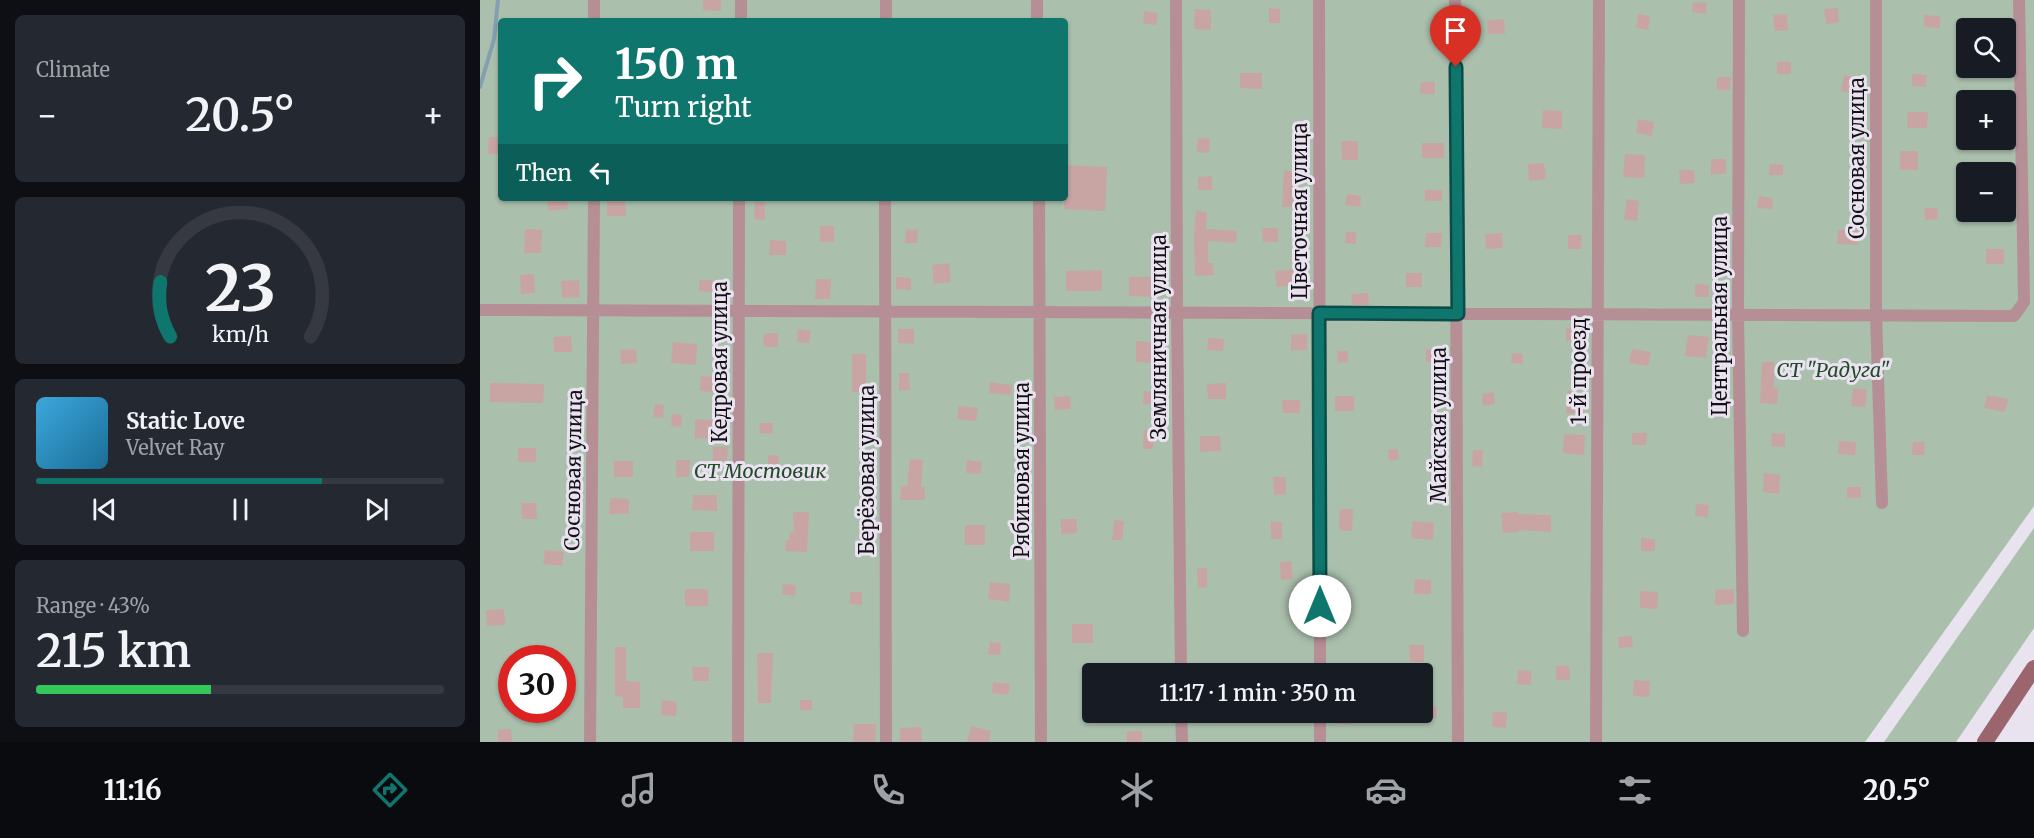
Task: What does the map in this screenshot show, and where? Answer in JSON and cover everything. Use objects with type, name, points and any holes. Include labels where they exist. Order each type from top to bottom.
[{"type":"main road","points":[[1985,742],[2034,668]]},
{"type":"street","points":[[594,0],[594,18]]},
{"type":"street","points":[[741,0],[741,18]]},
{"type":"street","points":[[886,0],[886,18]]},
{"type":"street","points":[[1037,0],[1037,18]]},
{"type":"street","name":"Земляничная улица","points":[[1176,0],[1181,663]]},
{"type":"street","name":"Цветочная улица","points":[[1319,0],[1320,663]]},
{"type":"street","name":"Майская улица","points":[[1455,0],[1458,742]]},
{"type":"street","name":"1-й проезд","points":[[1596,742],[1599,0]]},
{"type":"street","name":"Центральная улица","points":[[1738,0],[1738,315],[1743,631]]},
{"type":"street","name":"Сосновая улица","points":[[1876,0],[1876,315],[1882,502]]},
{"type":"street","points":[[480,310],[2014,316],[2024,302],[2019,0]]},
{"type":"street","name":"Сосновая улица","points":[[590,742],[594,201]]},
{"type":"street","name":"Кедровая улица","points":[[738,742],[739,201]]},
{"type":"street","name":"Берёзовая улица","points":[[885,201],[886,742]]},
{"type":"street","name":"Рябиновая улица","points":[[1039,201],[1041,742]]},
{"type":"street","points":[[1181,723],[1182,742]]},
{"type":"street","points":[[1320,723],[1320,742]]},
{"type":"green space","points":[[480,0],[2034,0],[2034,506],[1865,742],[480,742]]},
{"type":"green space","points":[[2034,528],[2034,628],[1956,742],[1884,742]]},
{"type":"building","points":[[703,0],[721,0],[721,11],[703,10]]},
{"type":"building","points":[[1693,2],[1707,3],[1706,14],[1692,12]]},
{"type":"building","points":[[1269,8],[1280,9],[1280,23],[1269,23]]},
{"type":"building","points":[[1838,8],[1839,22],[1826,24],[1824,9]]},
{"type":"building","points":[[1195,9],[1211,10],[1211,30],[1194,29]]},
{"type":"building","points":[[1144,11],[1158,13],[1156,25],[1143,23]]},
{"type":"building","points":[[1638,14],[1650,16],[1648,30],[1636,28]]},
{"type":"building","points":[[1787,14],[1788,30],[1775,31],[1773,15]]},
{"type":"building","points":[[1924,15],[1940,16],[1940,28],[1924,27]]},
{"type":"building","points":[[1504,19],[1505,34],[1488,34],[1487,20]]},
{"type":"building","points":[[1777,62],[1791,62],[1791,74],[1777,74]]},
{"type":"building","points":[[1240,73],[1262,73],[1262,89],[1240,88]]},
{"type":"building","points":[[1912,74],[1927,75],[1926,87],[1912,86]]},
{"type":"building","points":[[1844,75],[1858,78],[1856,94],[1841,91]]},
{"type":"building","points":[[1717,77],[1731,77],[1730,90],[1717,90]]},
{"type":"building","points":[[1421,82],[1435,82],[1435,94],[1420,94]]},
{"type":"building","points":[[1543,110],[1562,111],[1562,129],[1542,128]]},
{"type":"building","points":[[1908,112],[1928,112],[1927,128],[1907,128]]},
{"type":"building","points":[[1638,119],[1654,122],[1652,136],[1636,133]]},
{"type":"building","points":[[489,137],[498,137],[498,154],[488,154]]},
{"type":"building","points":[[1198,138],[1210,139],[1209,153],[1196,152]]},
{"type":"building","points":[[1341,141],[1358,141],[1358,160],[1342,160]]},
{"type":"building","points":[[1422,143],[1444,143],[1444,158],[1422,158]]},
{"type":"building","points":[[1900,151],[1918,151],[1918,170],[1900,170]]},
{"type":"building","points":[[1625,154],[1645,155],[1644,178],[1623,177]]},
{"type":"building","points":[[1711,159],[1726,159],[1726,174],[1711,174]]},
{"type":"building","points":[[1544,163],[1546,179],[1529,181],[1528,164]]},
{"type":"building","points":[[1770,164],[1783,165],[1783,175],[1769,175]]},
{"type":"building","points":[[1068,165],[1107,167],[1105,211],[1064,209],[1064,201],[1068,201]]},
{"type":"building","points":[[1679,170],[1694,170],[1695,183],[1680,184]]},
{"type":"building","points":[[1284,171],[1295,171],[1294,193],[1297,193],[1298,207],[1282,207]]},
{"type":"building","points":[[1212,176],[1212,190],[1198,190],[1198,177]]},
{"type":"building","points":[[1425,190],[1442,190],[1442,201],[1425,201]]},
{"type":"building","points":[[1347,194],[1361,196],[1360,207],[1345,205]]},
{"type":"building","points":[[1759,196],[1773,198],[1772,209],[1757,208]]},
{"type":"building","points":[[1627,199],[1639,201],[1637,221],[1624,219]]},
{"type":"building","points":[[547,201],[567,201],[568,209],[548,211]]},
{"type":"building","points":[[607,201],[625,201],[626,216],[607,216]]},
{"type":"building","points":[[755,202],[765,202],[765,220],[754,219]]},
{"type":"building","points":[[1924,208],[1937,208],[1938,219],[1925,220]]},
{"type":"building","points":[[1196,211],[1207,212],[1206,229],[1237,231],[1236,243],[1208,241],[1208,263],[1213,263],[1214,275],[1195,276]]},
{"type":"building","points":[[820,226],[834,226],[834,242],[820,242]]},
{"type":"building","points":[[1262,228],[1278,228],[1278,242],[1263,242]]},
{"type":"building","points":[[525,229],[542,230],[541,253],[524,253]]},
{"type":"building","points":[[906,229],[918,230],[917,243],[905,243]]},
{"type":"building","points":[[1838,230],[1858,230],[1858,245],[1837,244]]},
{"type":"building","points":[[1346,232],[1356,232],[1356,244],[1345,243]]},
{"type":"building","points":[[1426,233],[1442,233],[1441,247],[1425,247]]},
{"type":"building","points":[[1502,233],[1503,248],[1486,249],[1485,234]]},
{"type":"building","points":[[1568,235],[1582,235],[1581,249],[1568,249]]},
{"type":"building","points":[[1714,235],[1729,238],[1727,252],[1711,250]]},
{"type":"building","points":[[770,240],[786,241],[786,255],[769,255]]},
{"type":"building","points":[[1986,249],[2004,249],[2004,264],[1986,264]]},
{"type":"building","points":[[949,263],[951,282],[934,284],[932,265]]},
{"type":"building","points":[[1295,269],[1297,285],[1277,287],[1275,271]]},
{"type":"building","points":[[1102,270],[1102,291],[1066,291],[1066,271]]},
{"type":"building","points":[[1406,273],[1422,273],[1422,287],[1406,287]]},
{"type":"building","points":[[534,274],[535,293],[521,294],[520,275]]},
{"type":"building","points":[[896,277],[911,278],[911,290],[896,289]]},
{"type":"building","points":[[1129,277],[1153,277],[1153,297],[1129,296]]},
{"type":"building","points":[[816,279],[831,279],[830,299],[815,299]]},
{"type":"building","points":[[579,280],[580,297],[562,298],[561,281]]},
{"type":"building","points":[[699,280],[713,280],[713,292],[699,291]]},
{"type":"building","points":[[1695,284],[1709,285],[1709,297],[1695,297]]},
{"type":"building","points":[[1368,293],[1369,305],[1352,305],[1351,294]]},
{"type":"building","points":[[1566,328],[1580,328],[1580,340],[1566,341]]},
{"type":"building","points":[[798,329],[811,331],[809,343],[797,342]]},
{"type":"building","points":[[898,329],[914,329],[914,344],[898,343]]},
{"type":"building","points":[[778,333],[778,347],[764,347],[763,334]]},
{"type":"building","points":[[1291,334],[1307,334],[1307,350],[1291,350]]},
{"type":"building","points":[[1688,335],[1709,337],[1706,358],[1685,356]]},
{"type":"building","points":[[571,336],[572,352],[554,352],[553,337]]},
{"type":"building","points":[[1208,338],[1224,339],[1223,351],[1207,350]]},
{"type":"building","points":[[1136,341],[1153,342],[1153,363],[1136,362]]},
{"type":"building","points":[[673,342],[697,344],[696,365],[671,363]]},
{"type":"building","points":[[636,349],[637,363],[621,364],[620,350]]},
{"type":"building","points":[[1426,349],[1441,350],[1440,363],[1426,362]]},
{"type":"building","points":[[1632,349],[1651,352],[1648,366],[1629,363]]},
{"type":"building","points":[[1337,351],[1348,351],[1348,362],[1338,363]]},
{"type":"building","points":[[1512,353],[1523,354],[1523,364],[1511,363]]},
{"type":"building","points":[[852,354],[866,354],[866,392],[852,392]]},
{"type":"building","points":[[1762,362],[1774,362],[1774,388],[1778,388],[1777,404],[1760,403]]},
{"type":"building","points":[[899,373],[909,373],[910,390],[899,390]]},
{"type":"building","points":[[701,376],[714,377],[713,392],[700,391]]},
{"type":"building","points":[[990,382],[1012,385],[1011,395],[989,393]]},
{"type":"building","points":[[490,383],[544,384],[543,403],[490,402]]},
{"type":"building","points":[[1226,383],[1226,399],[1208,399],[1207,384]]},
{"type":"building","points":[[1853,388],[1867,390],[1865,407],[1851,406]]},
{"type":"building","points":[[1144,391],[1156,392],[1156,404],[1143,404]]},
{"type":"building","points":[[1568,391],[1586,393],[1584,414],[1566,413]]},
{"type":"building","points":[[1494,392],[1495,404],[1483,406],[1482,394]]},
{"type":"building","points":[[1987,395],[2008,399],[2005,412],[1984,408]]},
{"type":"building","points":[[1070,396],[1071,409],[1055,410],[1054,397]]},
{"type":"building","points":[[1335,396],[1354,396],[1354,411],[1335,411]]},
{"type":"building","points":[[1282,400],[1300,400],[1300,413],[1283,413]]},
{"type":"building","points":[[655,404],[664,405],[663,418],[653,417]]},
{"type":"building","points":[[959,406],[978,408],[976,421],[957,419]]},
{"type":"building","points":[[672,414],[682,415],[681,427],[671,426]]},
{"type":"building","points":[[695,419],[713,420],[712,439],[695,438]]},
{"type":"building","points":[[760,423],[773,423],[772,434],[759,433]]},
{"type":"building","points":[[1144,430],[1154,430],[1153,449],[1143,449]]},
{"type":"building","points":[[1632,433],[1647,433],[1646,445],[1632,445]]},
{"type":"building","points":[[1772,433],[1785,434],[1785,447],[1771,446]]},
{"type":"building","points":[[1564,434],[1585,435],[1584,455],[1563,453]]},
{"type":"building","points":[[1200,436],[1220,436],[1221,451],[1200,452]]},
{"type":"building","points":[[1839,441],[1856,442],[1855,455],[1838,454]]},
{"type":"building","points":[[1913,442],[1925,442],[1924,455],[1912,455]]},
{"type":"building","points":[[713,447],[728,447],[727,461],[713,461]]},
{"type":"building","points":[[518,448],[536,448],[536,462],[518,462]]},
{"type":"building","points":[[1398,449],[1399,459],[1389,461],[1388,450]]},
{"type":"building","points":[[1473,450],[1483,450],[1482,467],[1472,466]]},
{"type":"building","points":[[768,455],[779,456],[778,471],[768,470]]},
{"type":"building","points":[[910,459],[923,460],[921,487],[925,487],[925,500],[900,500],[901,486],[907,486]]},
{"type":"building","points":[[676,460],[690,460],[689,477],[676,477]]},
{"type":"building","points":[[967,460],[982,462],[980,474],[966,473]]},
{"type":"building","points":[[614,461],[633,461],[633,477],[614,477]]},
{"type":"building","points":[[1764,473],[1780,475],[1779,494],[1763,492]]},
{"type":"building","points":[[1273,477],[1286,477],[1286,494],[1274,495]]},
{"type":"building","points":[[1847,487],[1861,487],[1861,498],[1847,498]]},
{"type":"building","points":[[693,495],[717,495],[717,511],[692,510]]},
{"type":"building","points":[[610,498],[629,499],[629,514],[609,514]]},
{"type":"building","points":[[521,503],[536,503],[537,519],[522,519]]},
{"type":"building","points":[[1696,504],[1709,505],[1708,517],[1695,516]]},
{"type":"building","points":[[1340,509],[1353,509],[1352,531],[1339,530]]},
{"type":"building","points":[[793,512],[809,512],[807,552],[785,551],[786,540],[789,540],[790,532],[794,532]]},
{"type":"building","points":[[1518,512],[1518,514],[1551,515],[1551,532],[1519,530],[1519,532],[1503,533],[1501,513]]},
{"type":"building","points":[[1061,519],[1077,519],[1077,533],[1061,534]]},
{"type":"building","points":[[1114,520],[1124,521],[1122,540],[1112,540]]},
{"type":"building","points":[[1413,521],[1434,523],[1433,540],[1411,538]]},
{"type":"building","points":[[1271,522],[1282,522],[1282,539],[1271,539]]},
{"type":"building","points":[[965,525],[985,525],[985,545],[965,545]]},
{"type":"building","points":[[690,532],[714,532],[714,551],[690,551]]},
{"type":"building","points":[[1641,538],[1655,539],[1655,551],[1641,551]]},
{"type":"building","points":[[545,550],[564,552],[562,566],[543,564]]},
{"type":"building","points":[[1291,561],[1293,579],[1281,580],[1280,562]]},
{"type":"building","points":[[1197,568],[1207,568],[1207,587],[1198,588]]},
{"type":"building","points":[[1415,579],[1431,580],[1431,594],[1414,594]]},
{"type":"building","points":[[990,582],[1010,584],[1009,602],[988,599]]},
{"type":"building","points":[[783,584],[796,585],[795,596],[782,594]]},
{"type":"building","points":[[685,589],[708,589],[708,606],[685,606]]},
{"type":"building","points":[[1734,589],[1734,604],[1715,605],[1715,590]]},
{"type":"building","points":[[1640,591],[1658,592],[1657,609],[1640,608]]},
{"type":"building","points":[[850,592],[862,592],[862,605],[850,604]]},
{"type":"building","points":[[504,609],[505,625],[487,626],[486,610]]},
{"type":"building","points":[[1072,624],[1093,624],[1093,643],[1072,643]]},
{"type":"building","points":[[1632,636],[1633,647],[1619,648],[1618,637]]},
{"type":"building","points":[[990,642],[1001,643],[1000,655],[988,654]]},
{"type":"building","points":[[1409,645],[1424,645],[1424,662],[1410,662]]},
{"type":"building","points":[[615,647],[626,647],[626,681],[640,682],[640,708],[623,708],[623,697],[615,696]]},
{"type":"building","points":[[757,653],[773,653],[771,703],[758,703]]},
{"type":"building","points":[[1556,666],[1569,666],[1570,680],[1556,680]]},
{"type":"building","points":[[692,667],[709,667],[709,681],[693,681]]},
{"type":"building","points":[[1518,670],[1531,671],[1531,685],[1517,684]]},
{"type":"building","points":[[1634,680],[1650,681],[1649,697],[1633,696]]},
{"type":"building","points":[[993,682],[1010,684],[1008,695],[992,693]]},
{"type":"building","points":[[662,700],[677,702],[676,716],[661,715]]},
{"type":"building","points":[[800,700],[812,700],[812,710],[800,710]]},
{"type":"building","points":[[1433,707],[1437,707],[1437,718],[1433,718]]},
{"type":"building","points":[[1493,712],[1507,712],[1506,728],[1492,727]]},
{"type":"building","points":[[854,724],[876,724],[875,742],[853,742]]},
{"type":"building","points":[[971,726],[991,731],[989,742],[967,742]]},
{"type":"building","points":[[921,727],[922,742],[900,742],[900,728]]},
{"type":"building","points":[[511,729],[512,742],[498,742],[498,730]]},
{"type":"building","points":[[1127,731],[1142,731],[1142,742],[1127,742]]},
{"type":"waterway","points":[[480,87],[494,39],[498,0]]},
{"type":"route","points":[[1320,606],[1319,313],[1458,314],[1456,67]]},
{"type":"park label","name":"СТ \"Радуга\"","points":[[1833,369]]},
{"type":"park label","name":"СТ Мостовик","points":[[760,470]]}]
